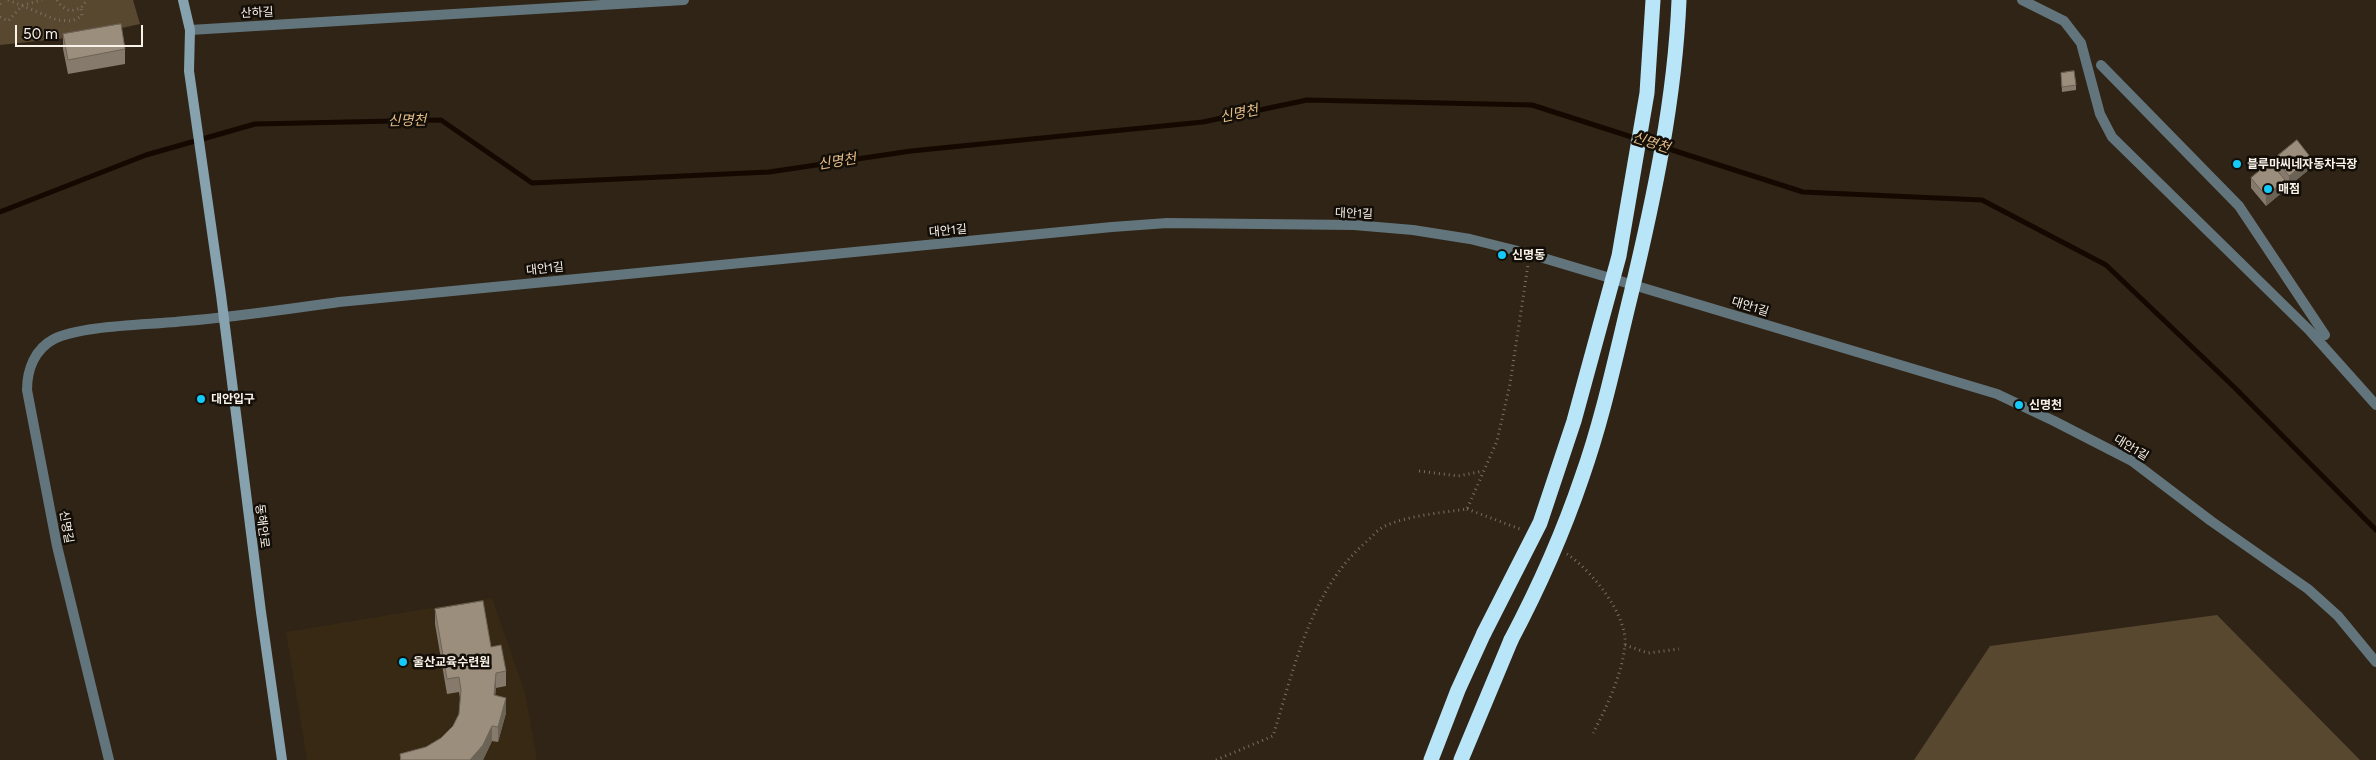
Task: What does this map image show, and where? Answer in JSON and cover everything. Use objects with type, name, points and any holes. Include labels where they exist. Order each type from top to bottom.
[{"type":"highway","points":[[1431,760],[1458,690],[1484,633],[1540,523],[1574,421],[1619,256],[1647,94],[1653,0]]},
{"type":"highway","points":[[1461,760],[1511,640],[1538,590],[1565,524],[1583,475],[1601,415],[1654,200],[1677,49],[1679,0]]},
{"type":"main road","points":[[183,0],[190,30]]},
{"type":"main road","name":"동해안로","points":[[190,30],[189,71],[221,295],[282,760]]},
{"type":"street","name":"산하길","points":[[190,30],[684,0]]},
{"type":"street","points":[[2022,0],[2064,21],[2081,43],[2100,114],[2112,137],[2309,330],[2376,406]]},
{"type":"street","points":[[2101,65],[2239,206],[2325,335]]},
{"type":"street","name":"대안1길","points":[[88,330],[223,318],[339,302],[1112,226],[1167,224],[1354,225],[1413,230],[1470,239],[1530,254],[1997,394],[2132,461],[2211,521],[2308,589],[2338,616],[2376,662]]},
{"type":"street","name":"신명길","points":[[88,330],[64,334],[43,347],[30,367],[27,390],[57,546],[109,760]]},
{"type":"path","points":[[0,4],[4,0]]},
{"type":"path","points":[[8,0],[57,20],[72,21],[82,16],[81,8]]},
{"type":"path","points":[[0,17],[8,21],[24,5],[42,0]]},
{"type":"path","points":[[57,0],[65,9],[76,11],[87,0]]},
{"type":"path","points":[[1467,509],[1497,442],[1510,384],[1530,254]]},
{"type":"path","points":[[1418,471],[1458,476],[1484,471]]},
{"type":"path","points":[[1216,760],[1272,736],[1314,615],[1328,586],[1354,552],[1384,527],[1424,515],[1467,509],[1529,533]]},
{"type":"path","points":[[1560,549],[1574,558],[1604,590],[1618,614],[1625,645],[1604,712],[1593,733]]},
{"type":"path","points":[[1625,645],[1648,653],[1679,649]]},
{"type":"shaded area","points":[[0,0],[133,0],[140,24],[85,36],[0,45]]},
{"type":"shaded area","name":"울산교육수련원","points":[[492,598],[525,693],[537,760],[307,760],[286,632]]},
{"type":"shaded area","points":[[2217,615],[2360,760],[1914,760],[1990,646]]},
{"type":"building","points":[[121,24],[125,49],[68,60],[63,34]]},
{"type":"building","points":[[2074,71],[2076,85],[2062,87],[2061,73]]},
{"type":"building","points":[[2297,140],[2311,158],[2289,176],[2275,158]]},
{"type":"building","points":[[2270,162],[2285,180],[2266,196],[2251,178]]},
{"type":"building","points":[[483,601],[491,647],[501,645],[506,671],[496,673],[494,695],[506,698],[498,727],[492,726],[483,745],[470,760],[401,760],[400,754],[426,747],[441,738],[453,726],[459,714],[461,690],[459,677],[447,679],[435,609]]},
{"type":"waterway","name":"신명천","points":[[0,212],[146,155],[255,124],[441,120],[532,183],[769,172],[911,151],[1203,122],[1307,100],[1532,105],[1803,192],[1982,200],[2106,265],[2234,387],[2376,530]]},
{"type":"place","name":"블루마씨네자동차극장","points":[[2237,164]]},
{"type":"place","name":"매점","points":[[2268,189]]},
{"type":"place","name":"신명동","points":[[1502,255]]},
{"type":"place","name":"대안입구","points":[[201,399]]},
{"type":"place","name":"신명천","points":[[2019,405]]},
{"type":"place","name":"울산교육수련원","points":[[403,662]]}]
